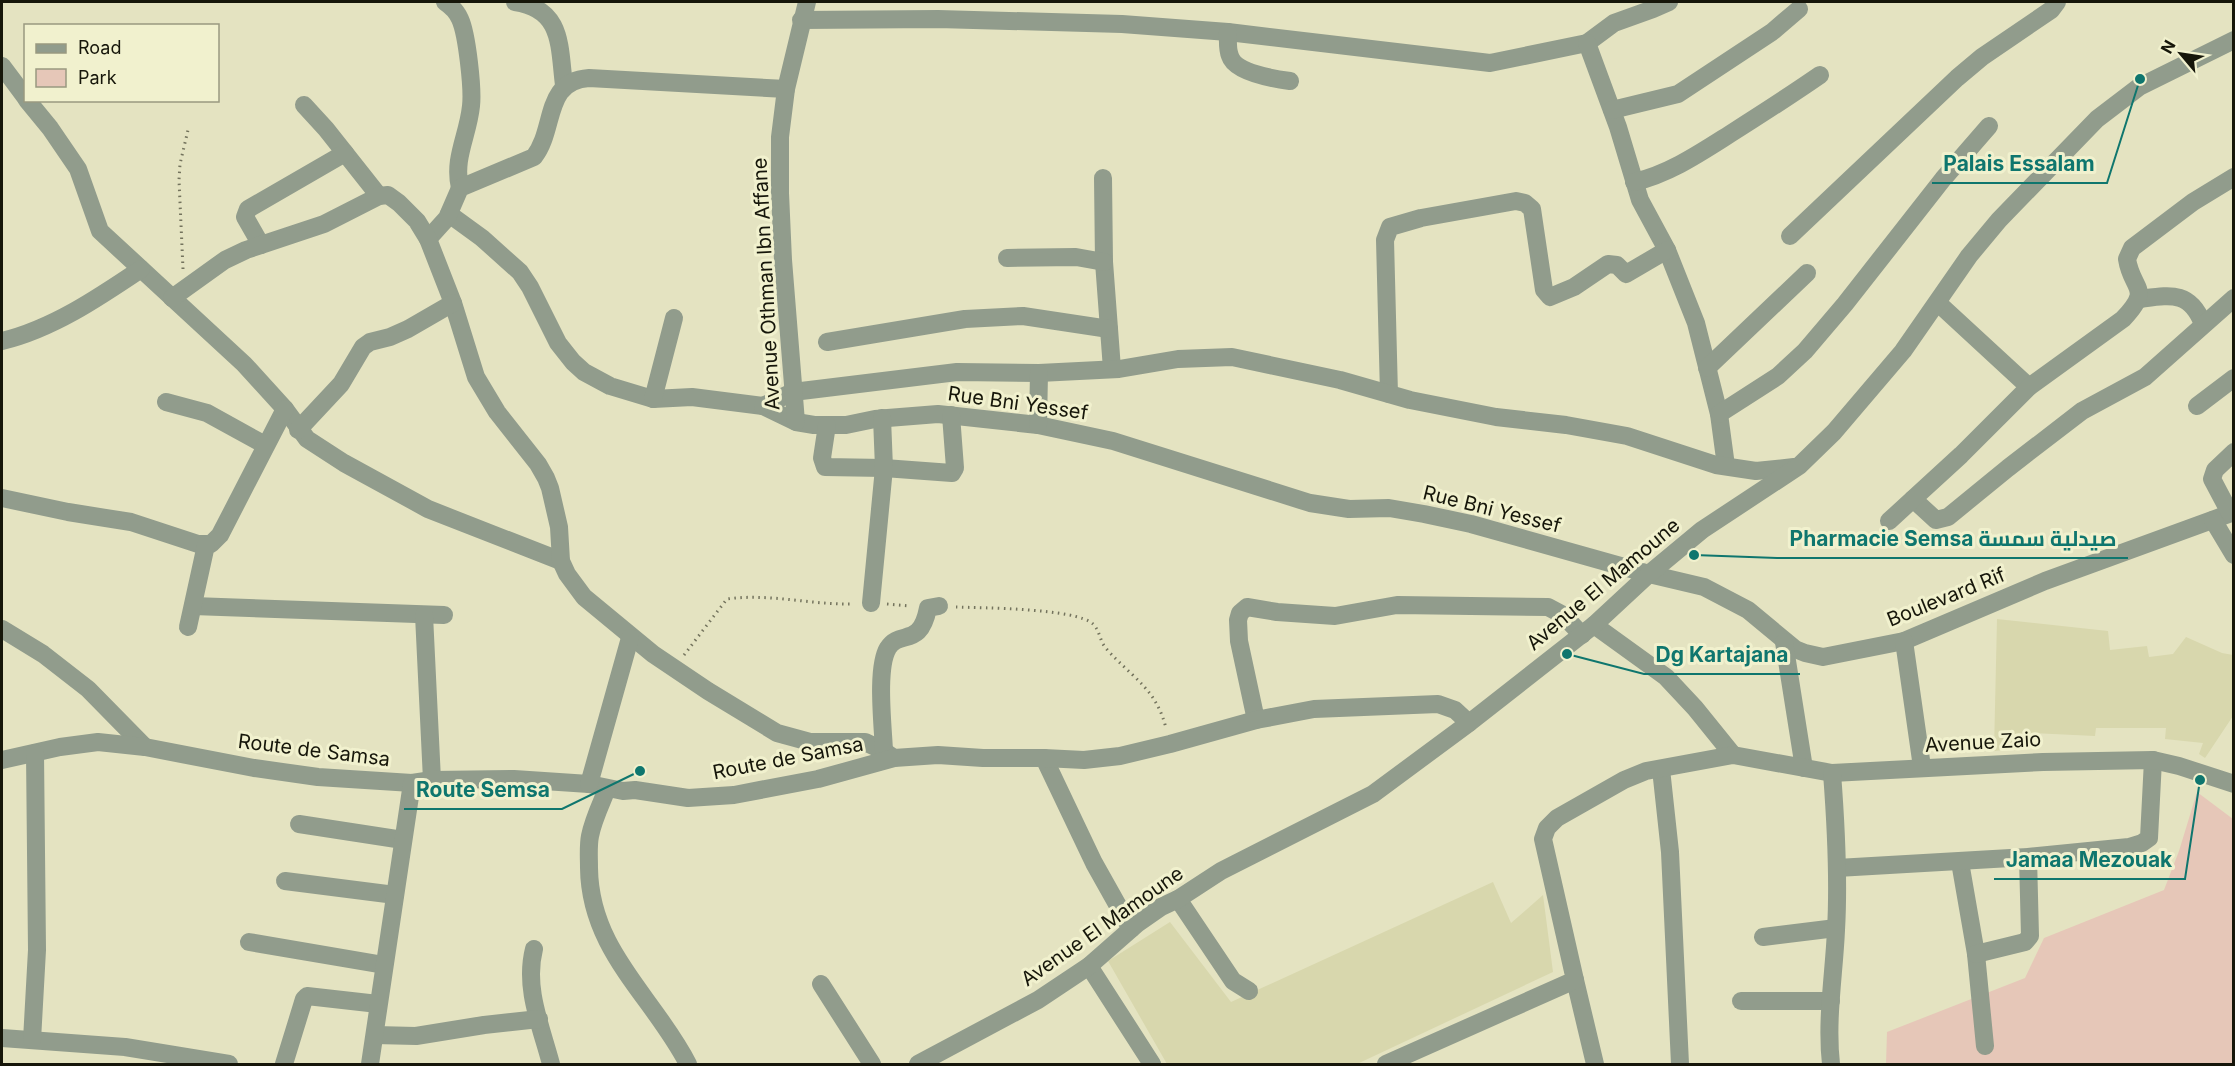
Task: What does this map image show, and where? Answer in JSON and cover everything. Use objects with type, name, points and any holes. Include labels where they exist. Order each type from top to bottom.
[{"type":"street","points":[[428,239],[449,214],[460,188],[457,171],[471,107],[471,75],[462,25],[457,13],[445,2]]},
{"type":"street","points":[[515,2],[534,6],[549,17],[559,46],[564,85]]},
{"type":"street","name":"Avenue Othman Ibn Affane","points":[[796,422],[780,193],[780,137],[786,89],[807,2]]},
{"type":"street","points":[[801,20],[938,19],[1122,24],[1228,32],[1490,63],[1587,43],[1614,22],[1668,2]]},
{"type":"street","points":[[1790,236],[1957,78],[1982,57],[2051,10],[2058,2]]},
{"type":"street","points":[[1612,110],[1678,94],[1772,32],[1798,9]]},
{"type":"street","points":[[1228,32],[1229,55],[1236,65],[1256,74],[1290,81]]},
{"type":"street","name":"Avenue El Mamoune","points":[[918,1065],[1038,999],[1089,966],[1131,929],[1161,907],[1178,899],[1221,871],[1373,794],[1588,630],[1649,574],[1702,530],[1799,466],[1833,432],[1902,351],[1969,256],[1999,220],[2097,119],[2139,87],[2234,40]]},
{"type":"street","points":[[1587,43],[1612,110],[1640,200],[1667,250],[1696,323],[1719,414],[1726,466]]},
{"type":"street","points":[[2,66],[24,96]]},
{"type":"street","points":[[1634,182],[1656,176],[1689,159],[1820,75]]},
{"type":"street","points":[[460,188],[534,157],[545,134],[555,100],[564,85],[579,79],[786,89]]},
{"type":"street","points":[[28,102],[50,128],[78,169],[100,231],[141,269],[178,293],[285,409],[298,430],[327,453],[428,509],[561,561]]},
{"type":"street","points":[[304,105],[379,196]]},
{"type":"street","points":[[1719,414],[1778,376],[1805,351],[1943,179],[1989,126]]},
{"type":"street","points":[[261,245],[245,217],[248,209],[345,153]]},
{"type":"street","points":[[1103,177],[1104,262],[1112,369]]},
{"type":"street","points":[[1889,521],[1994,424],[2029,387],[2123,319],[2139,299],[2139,288],[2127,259],[2133,248],[2193,202],[2234,177]]},
{"type":"street","points":[[178,293],[225,260],[324,224],[379,196],[387,195],[399,203],[417,221],[428,239],[453,303],[476,377],[497,412],[538,464],[550,489],[559,527],[561,561],[567,574],[584,597],[630,638],[674,669],[777,733],[822,744],[865,742],[889,754]]},
{"type":"street","points":[[1389,394],[1385,240],[1390,227],[1421,218],[1516,201],[1523,202],[1532,210],[1544,290],[1550,297],[1574,287],[1608,264],[1617,265],[1626,274],[1667,250]]},
{"type":"street","name":"Rue Bni Yessef","points":[[449,214],[482,238],[520,272],[558,343],[573,362],[597,380],[653,399],[692,397],[763,406],[796,422],[827,425],[846,425],[882,418],[938,414],[1038,425],[1113,441],[1310,503],[1349,509],[1389,508],[1436,517],[1482,527],[1649,574]]},
{"type":"street","points":[[1007,258],[1076,257],[1104,262]]},
{"type":"street","points":[[2,341],[23,336],[49,324],[141,269]]},
{"type":"street","points":[[1707,368],[1808,273]]},
{"type":"street","points":[[2139,299],[2169,297],[2189,301],[2197,309],[2203,324]]},
{"type":"street","points":[[1913,499],[1936,520],[1948,517],[2007,468],[2082,411],[2145,377],[2234,298]]},
{"type":"street","points":[[298,430],[341,384],[363,347],[370,342],[402,332],[453,303]]},
{"type":"street","points":[[1938,303],[2029,387]]},
{"type":"street","points":[[828,342],[965,320],[1023,316],[1109,329]]},
{"type":"street","points":[[653,399],[674,318]]},
{"type":"street","points":[[763,406],[793,393],[957,372],[1039,373],[1112,369],[1178,360],[1232,357],[1286,367],[1410,400],[1496,417],[1566,425],[1627,436],[1726,466],[1756,471],[1799,466]]},
{"type":"street","points":[[1038,425],[1039,373]]},
{"type":"street","points":[[2197,406],[2234,378]]},
{"type":"street","points":[[166,402],[207,413],[265,445]]},
{"type":"street","points":[[2,498],[131,522],[206,545],[211,544],[220,535],[285,409]]},
{"type":"street","points":[[827,425],[822,458],[824,466],[949,473],[954,471],[951,415]]},
{"type":"street","points":[[871,603],[884,468],[882,418]]},
{"type":"street","points":[[2232,513],[2212,478],[2215,470],[2234,452]]},
{"type":"street","name":"Boulevard Rif","points":[[1649,574],[1704,587],[1733,601],[1762,621],[1784,642],[1805,653],[1823,657],[1904,641],[2045,581],[2232,513]]},
{"type":"street","points":[[2213,520],[2234,555]]},
{"type":"street","points":[[188,627],[206,545]]},
{"type":"street","points":[[1256,720],[1238,630],[1240,613],[1247,607],[1277,612],[1335,616],[1397,605],[1536,606],[1556,610],[1666,678],[1695,708],[1733,755]]},
{"type":"street","points":[[193,606],[444,615]]},
{"type":"street","points":[[889,754],[881,672],[886,650],[891,644],[916,634],[924,623],[928,608],[939,606]]},
{"type":"street","points":[[424,615],[432,780]]},
{"type":"street","points":[[2,629],[43,654],[88,689],[145,747]]},
{"type":"street","points":[[588,784],[630,638]]},
{"type":"street","points":[[1904,641],[1922,767]]},
{"type":"street","points":[[1784,642],[1804,768]]},
{"type":"street","name":"Route de Samsa","points":[[2,760],[60,747],[98,742],[145,747],[265,770],[318,777],[412,783],[432,780],[514,779],[588,784],[607,789],[688,798],[734,795],[818,779],[889,754],[1084,760],[1120,756],[1256,720],[1314,709],[1438,704],[1455,710],[1469,723]]},
{"type":"street","points":[[32,1040],[37,950],[35,753]]},
{"type":"street","name":"Avenue Zaio","points":[[1575,980],[1543,844],[1545,832],[1557,818],[1613,786],[1646,771],[1733,755],[1832,773],[1922,767],[2152,760],[2179,766],[2234,784]]},
{"type":"street","points":[[1044,758],[1094,863],[1131,929]]},
{"type":"street","points":[[1837,868],[2028,857],[2129,847],[2142,843],[2149,838],[2152,760]]},
{"type":"street","points":[[1661,769],[1670,852],[1680,1065]]},
{"type":"street","points":[[1831,1065],[1831,1001],[1837,868],[1832,773]]},
{"type":"street","points":[[370,1065],[412,783]]},
{"type":"street","points":[[607,789],[590,837],[589,879],[599,925],[624,970],[660,1018],[688,1065]]},
{"type":"street","points":[[299,825],[403,840]]},
{"type":"street","points":[[1976,954],[2025,942],[2030,936],[2028,857]]},
{"type":"street","points":[[1960,862],[1976,954],[1984,1046]]},
{"type":"street","points":[[285,881],[395,895]]},
{"type":"street","points":[[1178,899],[1233,981],[1249,991]]},
{"type":"street","points":[[1763,937],[1836,928]]},
{"type":"street","points":[[249,942],[384,965]]},
{"type":"street","points":[[534,949],[530,965],[530,982],[551,1065]]},
{"type":"street","points":[[1089,966],[1152,1065]]},
{"type":"street","points":[[1386,1065],[1416,1058],[1575,980],[1595,1065]]},
{"type":"street","points":[[821,984],[872,1065]]},
{"type":"street","points":[[284,1065],[302,1004],[307,996],[378,1004]]},
{"type":"street","points":[[1741,1001],[1831,1001]]},
{"type":"street","points":[[375,1035],[416,1036],[538,1019]]},
{"type":"street","points":[[2,1038],[125,1047],[229,1065]]},
{"type":"path","points":[[178,293],[179,180],[180,164],[188,130]]},
{"type":"path","points":[[674,669],[717,612]]},
{"type":"path","points":[[1116,658],[1143,683],[1154,697],[1170,744]]},
{"type":"shaded area","points":[[1997,619],[2108,631],[2110,650],[2147,646],[2149,657],[2173,654],[2186,637],[2222,653],[2233,655],[2233,716],[2205,758],[2199,754],[2203,743],[2165,739],[2166,728],[2096,728],[2095,736],[2031,733],[2034,746],[1994,751]]},
{"type":"shaded area","points":[[1493,882],[1511,923],[1543,895],[1553,972],[1357,1064],[1167,1064],[1108,961],[1170,922],[1231,1002]]},
{"type":"green space","points":[[2197,792],[2233,819],[2233,1064],[1886,1064],[1887,1032],[2025,978],[2044,938],[2164,890]]},
{"type":"place","name":"Palais Essalam","points":[[2140,79]]},
{"type":"place","name":"Pharmacie Semsa صيدلية سمسة","points":[[1694,555]]},
{"type":"place","name":"Dg Kartajana","points":[[1567,654]]},
{"type":"place","name":"Route Semsa","points":[[640,771]]},
{"type":"place","name":"Jamaa Mezouak","points":[[2200,780]]}]
